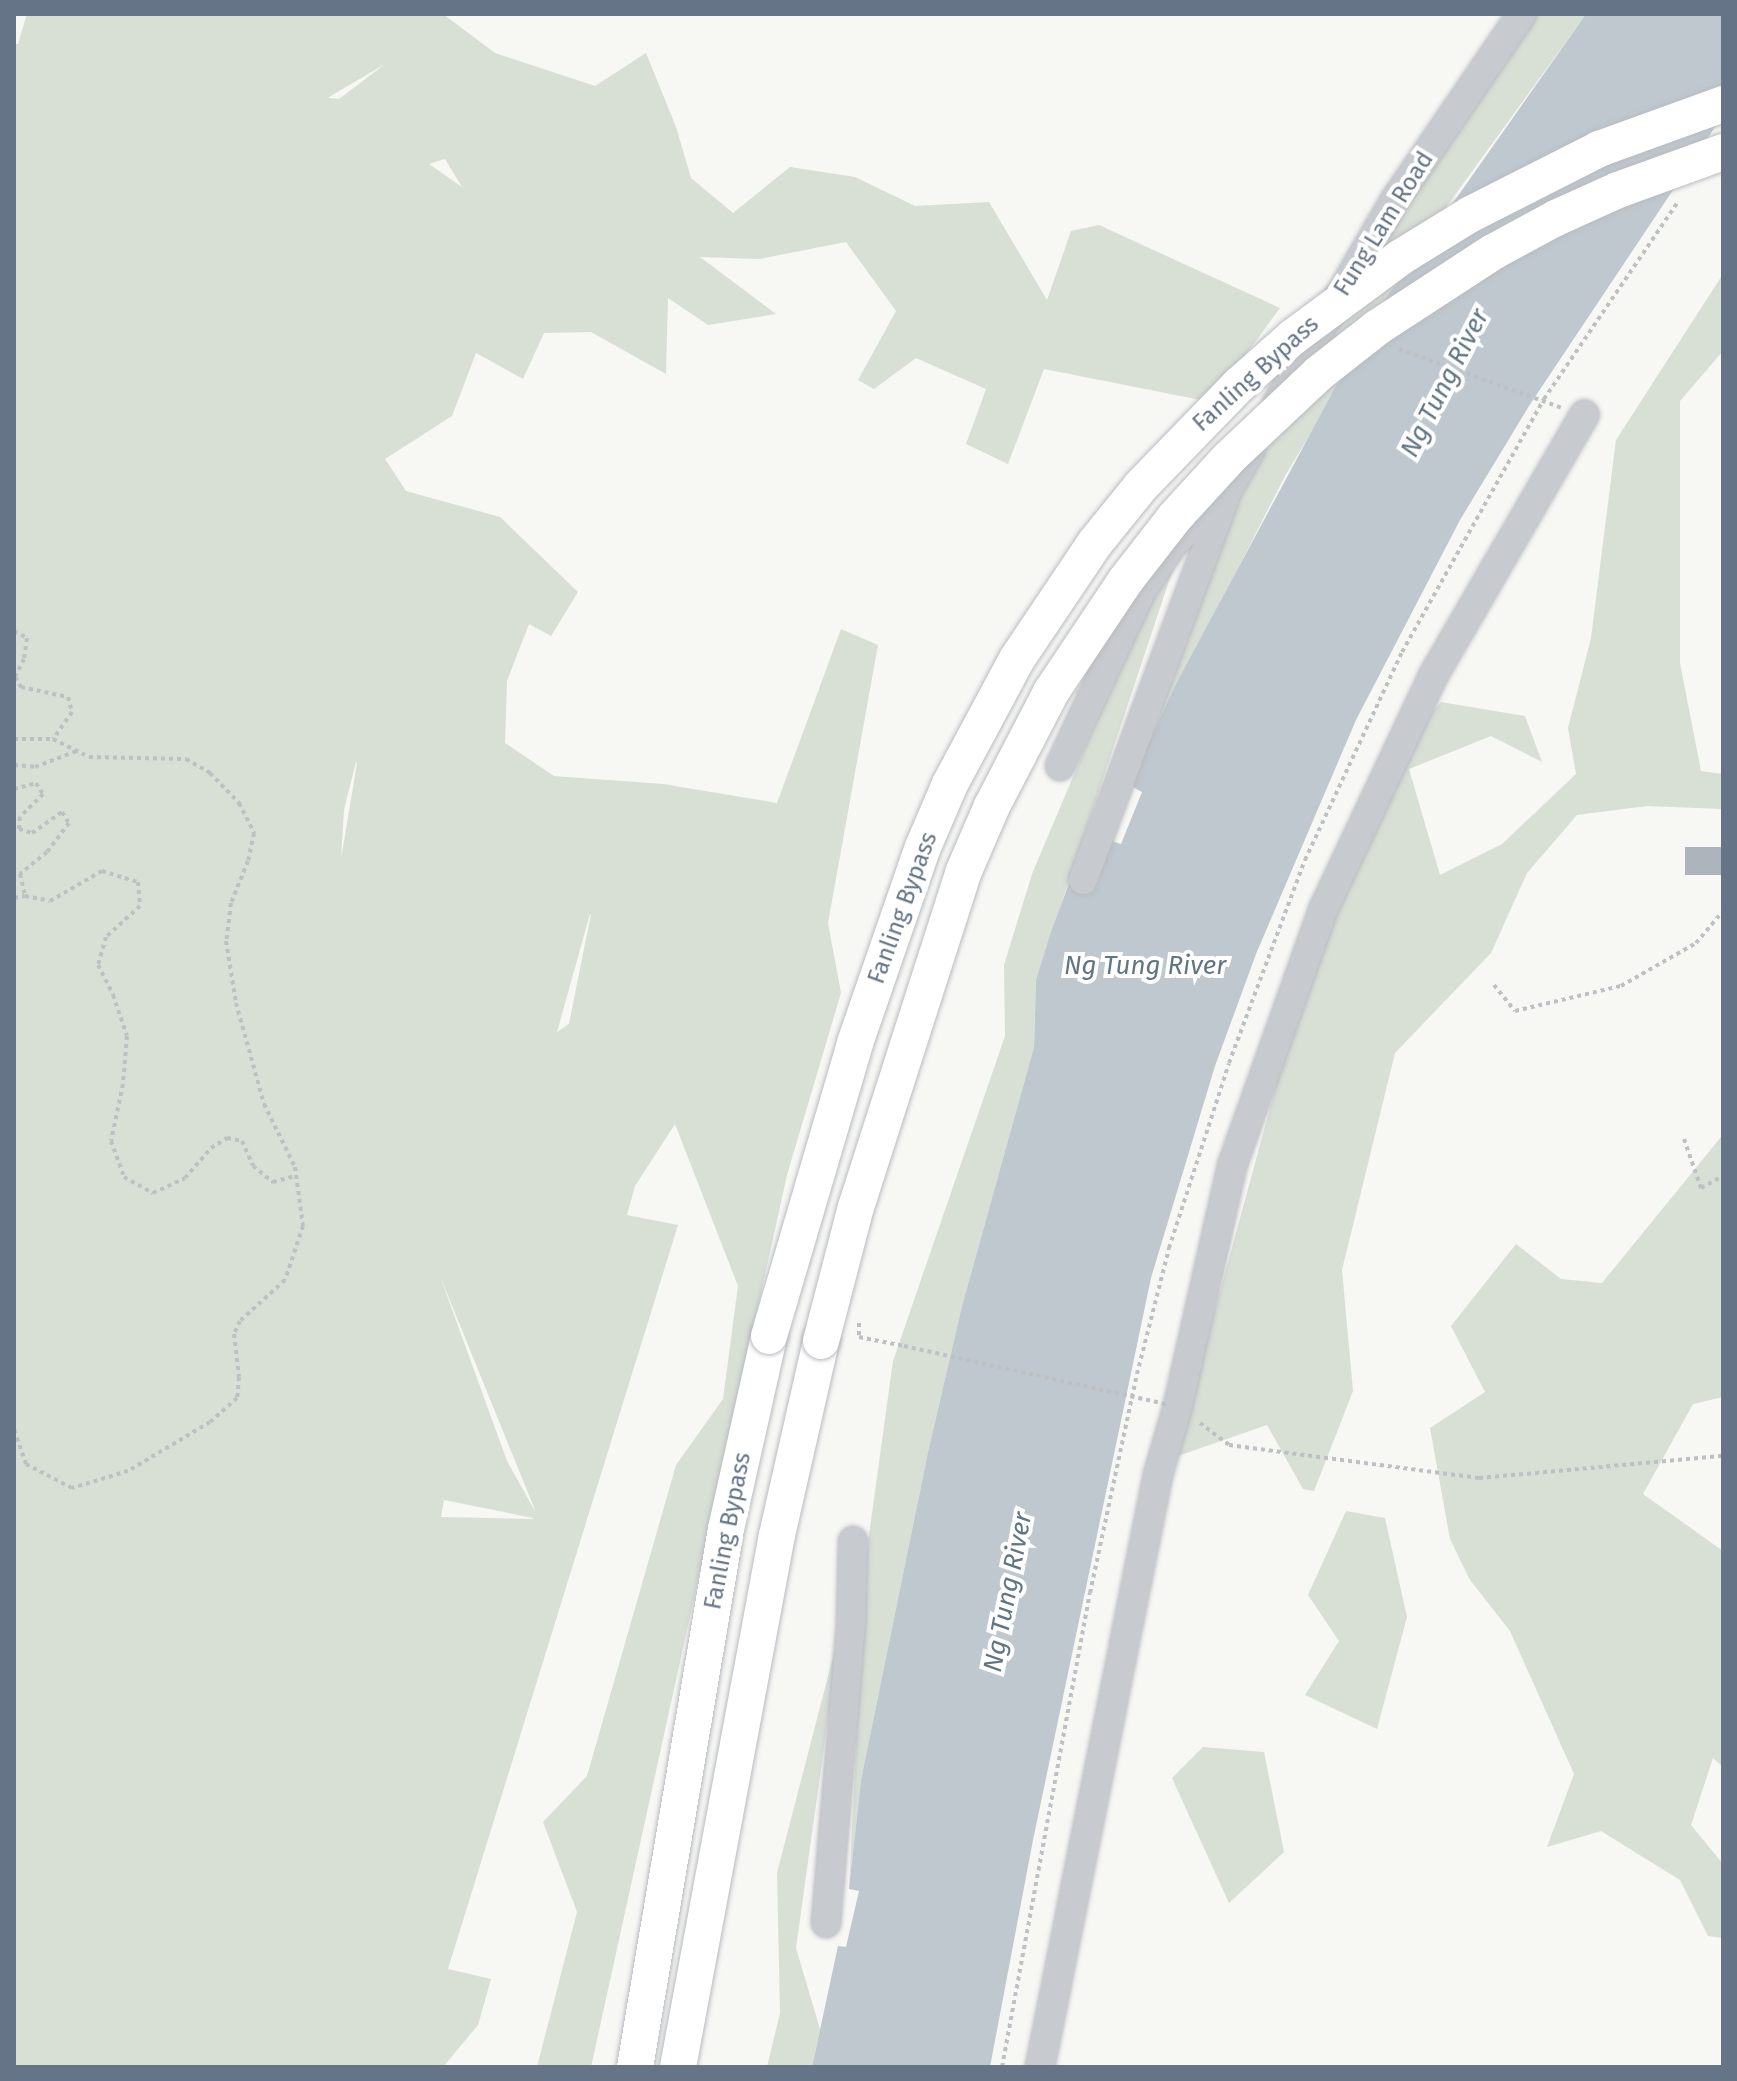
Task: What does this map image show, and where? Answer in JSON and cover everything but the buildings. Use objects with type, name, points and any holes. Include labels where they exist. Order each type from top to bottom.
[{"type":"main road","name":"Fanling Bypass","points":[[635,2067],[726,1529],[769,1336],[822,1152],[897,914],[950,784],[982,721],[1054,601],[1141,486],[1208,415],[1293,337],[1401,257],[1471,214],[1599,149],[1723,104]]},
{"type":"main road","name":"Fanling Bypass","points":[[678,2067],[777,1535],[838,1273],[937,946],[986,819],[1031,727],[1090,630],[1175,517],[1229,458],[1318,374],[1427,292],[1493,252],[1618,190],[1723,152]]},
{"type":"lane","name":"Fung Lam Road","points":[[1060,766],[1141,592],[1173,544],[1227,491],[1395,200],[1522,14]]},
{"type":"lane","points":[[1040,2067],[1172,1405],[1232,1166],[1324,908],[1433,676],[1573,411]]},
{"type":"lane","points":[[1083,880],[1227,491]]},
{"type":"lane","points":[[826,1923],[851,1623],[853,1541]]},
{"type":"path","points":[[1391,346],[1573,411]]},
{"type":"path","points":[[14,631],[27,638],[24,659],[15,677],[21,687],[68,697],[72,712],[53,739]]},
{"type":"path","points":[[14,739],[53,739],[89,757],[186,759],[210,773],[239,803],[254,833],[248,861],[231,903],[226,941],[236,1003],[264,1104],[297,1175],[303,1226],[297,1254],[285,1280],[240,1321],[234,1334],[239,1377],[237,1398],[210,1422],[128,1471],[72,1488],[26,1464],[14,1430]]},
{"type":"path","points":[[14,765],[35,767],[77,751]]},
{"type":"path","points":[[14,789],[36,783],[43,794],[20,817],[19,829],[32,833],[62,812],[69,823],[47,852],[20,874],[25,896]]},
{"type":"path","points":[[14,898],[25,896],[50,901],[102,871],[138,882],[140,906],[106,937],[98,965],[113,995],[127,1036],[123,1084],[111,1141],[124,1177],[153,1193],[185,1178],[211,1148],[227,1138],[242,1141],[253,1166],[273,1182],[297,1175]]},
{"type":"path","points":[[1494,985],[1515,1011],[1621,986],[1696,943],[1723,911]]},
{"type":"path","points":[[1684,1139],[1701,1188],[1723,1176]]},
{"type":"path","points":[[891,1344],[1172,1405],[1229,1445],[1479,1478],[1723,1456]]},
{"type":"shaded area","points":[[27,14],[443,14],[495,53],[595,86],[646,53],[676,127],[691,178],[733,213],[790,167],[855,177],[915,206],[989,202],[1047,300],[1071,231],[1099,225],[1280,308],[1211,402],[1044,369],[1008,464],[966,444],[986,389],[916,358],[874,389],[858,380],[896,311],[846,242],[759,259],[700,257],[776,314],[708,325],[668,298],[666,374],[591,332],[544,333],[523,379],[476,353],[452,416],[385,459],[406,491],[500,517],[578,592],[551,636],[529,624],[507,681],[505,743],[554,776],[663,784],[777,803],[841,629],[878,645],[828,923],[841,993],[787,1175],[591,2067],[537,2067],[577,1912],[543,1822],[587,1776],[676,1465],[723,1399],[738,1286],[675,1124],[635,1186],[627,1215],[678,1225],[448,1969],[491,1979],[478,2025],[443,2067],[14,2067],[14,44],[18,44]],"holes":[[[385,64],[339,99],[329,97]],[[445,159],[462,187],[429,164]],[[356,762],[357,763],[341,859],[344,810]],[[590,914],[569,1024],[557,1032]],[[440,1276],[535,1510],[507,1461]],[[444,1500],[533,1519],[441,1517]]]},
{"type":"shaded area","points":[[1537,14],[1586,14],[1447,206],[1285,476],[1138,765],[1228,518],[1396,222]]},
{"type":"shaded area","points":[[1723,274],[1723,351],[1680,401],[1680,663],[1701,771],[1723,774],[1723,809],[1647,806],[1577,815],[1527,873],[1491,953],[1395,1053],[1342,1270],[1353,1391],[1314,1491],[1303,1489],[1267,1425],[1175,1457],[1282,1064],[1356,858],[1401,745],[1441,702],[1525,716],[1542,762],[1491,736],[1409,769],[1440,875],[1502,844],[1576,774],[1568,728],[1591,638],[1616,440]]},
{"type":"shaded area","points":[[1174,566],[1036,980],[1034,1047],[962,1306],[928,1452],[861,1780],[849,1889],[865,1564],[893,1361],[1005,1036],[1004,965],[1032,874],[1137,625]]},
{"type":"shaded area","points":[[1721,1137],[1723,1397],[1693,1404],[1643,1494],[1723,1551],[1723,1767],[1713,1758],[1691,1825],[1723,1864],[1723,1938],[1708,1936],[1680,1880],[1601,1831],[1547,1847],[1574,1774],[1510,1631],[1470,1580],[1450,1539],[1430,1428],[1485,1392],[1451,1326],[1516,1244],[1561,1279],[1602,1283]]},
{"type":"shaded area","points":[[1346,1511],[1385,1518],[1407,1617],[1377,1729],[1305,1695],[1339,1641],[1308,1595]]},
{"type":"shaded area","points":[[841,1626],[796,1948],[820,2029],[812,2067],[767,2067],[780,2013],[777,1873]]},
{"type":"shaded area","points":[[1203,1747],[1264,1752],[1284,1852],[1229,1903],[1172,1778]]},
{"type":"water","name":"Ng Tung River","points":[[1586,14],[1723,14],[1723,115],[1529,406],[1460,520],[1356,720],[1256,954],[1215,1066],[1151,1278],[1033,1840],[990,2067],[812,2067],[838,1946],[846,1947],[859,1891],[849,1889],[861,1780],[928,1452],[962,1306],[1034,1047],[1036,980],[1071,878],[1106,839],[1121,844],[1142,792],[1129,785],[1176,684],[1374,315]]}]
